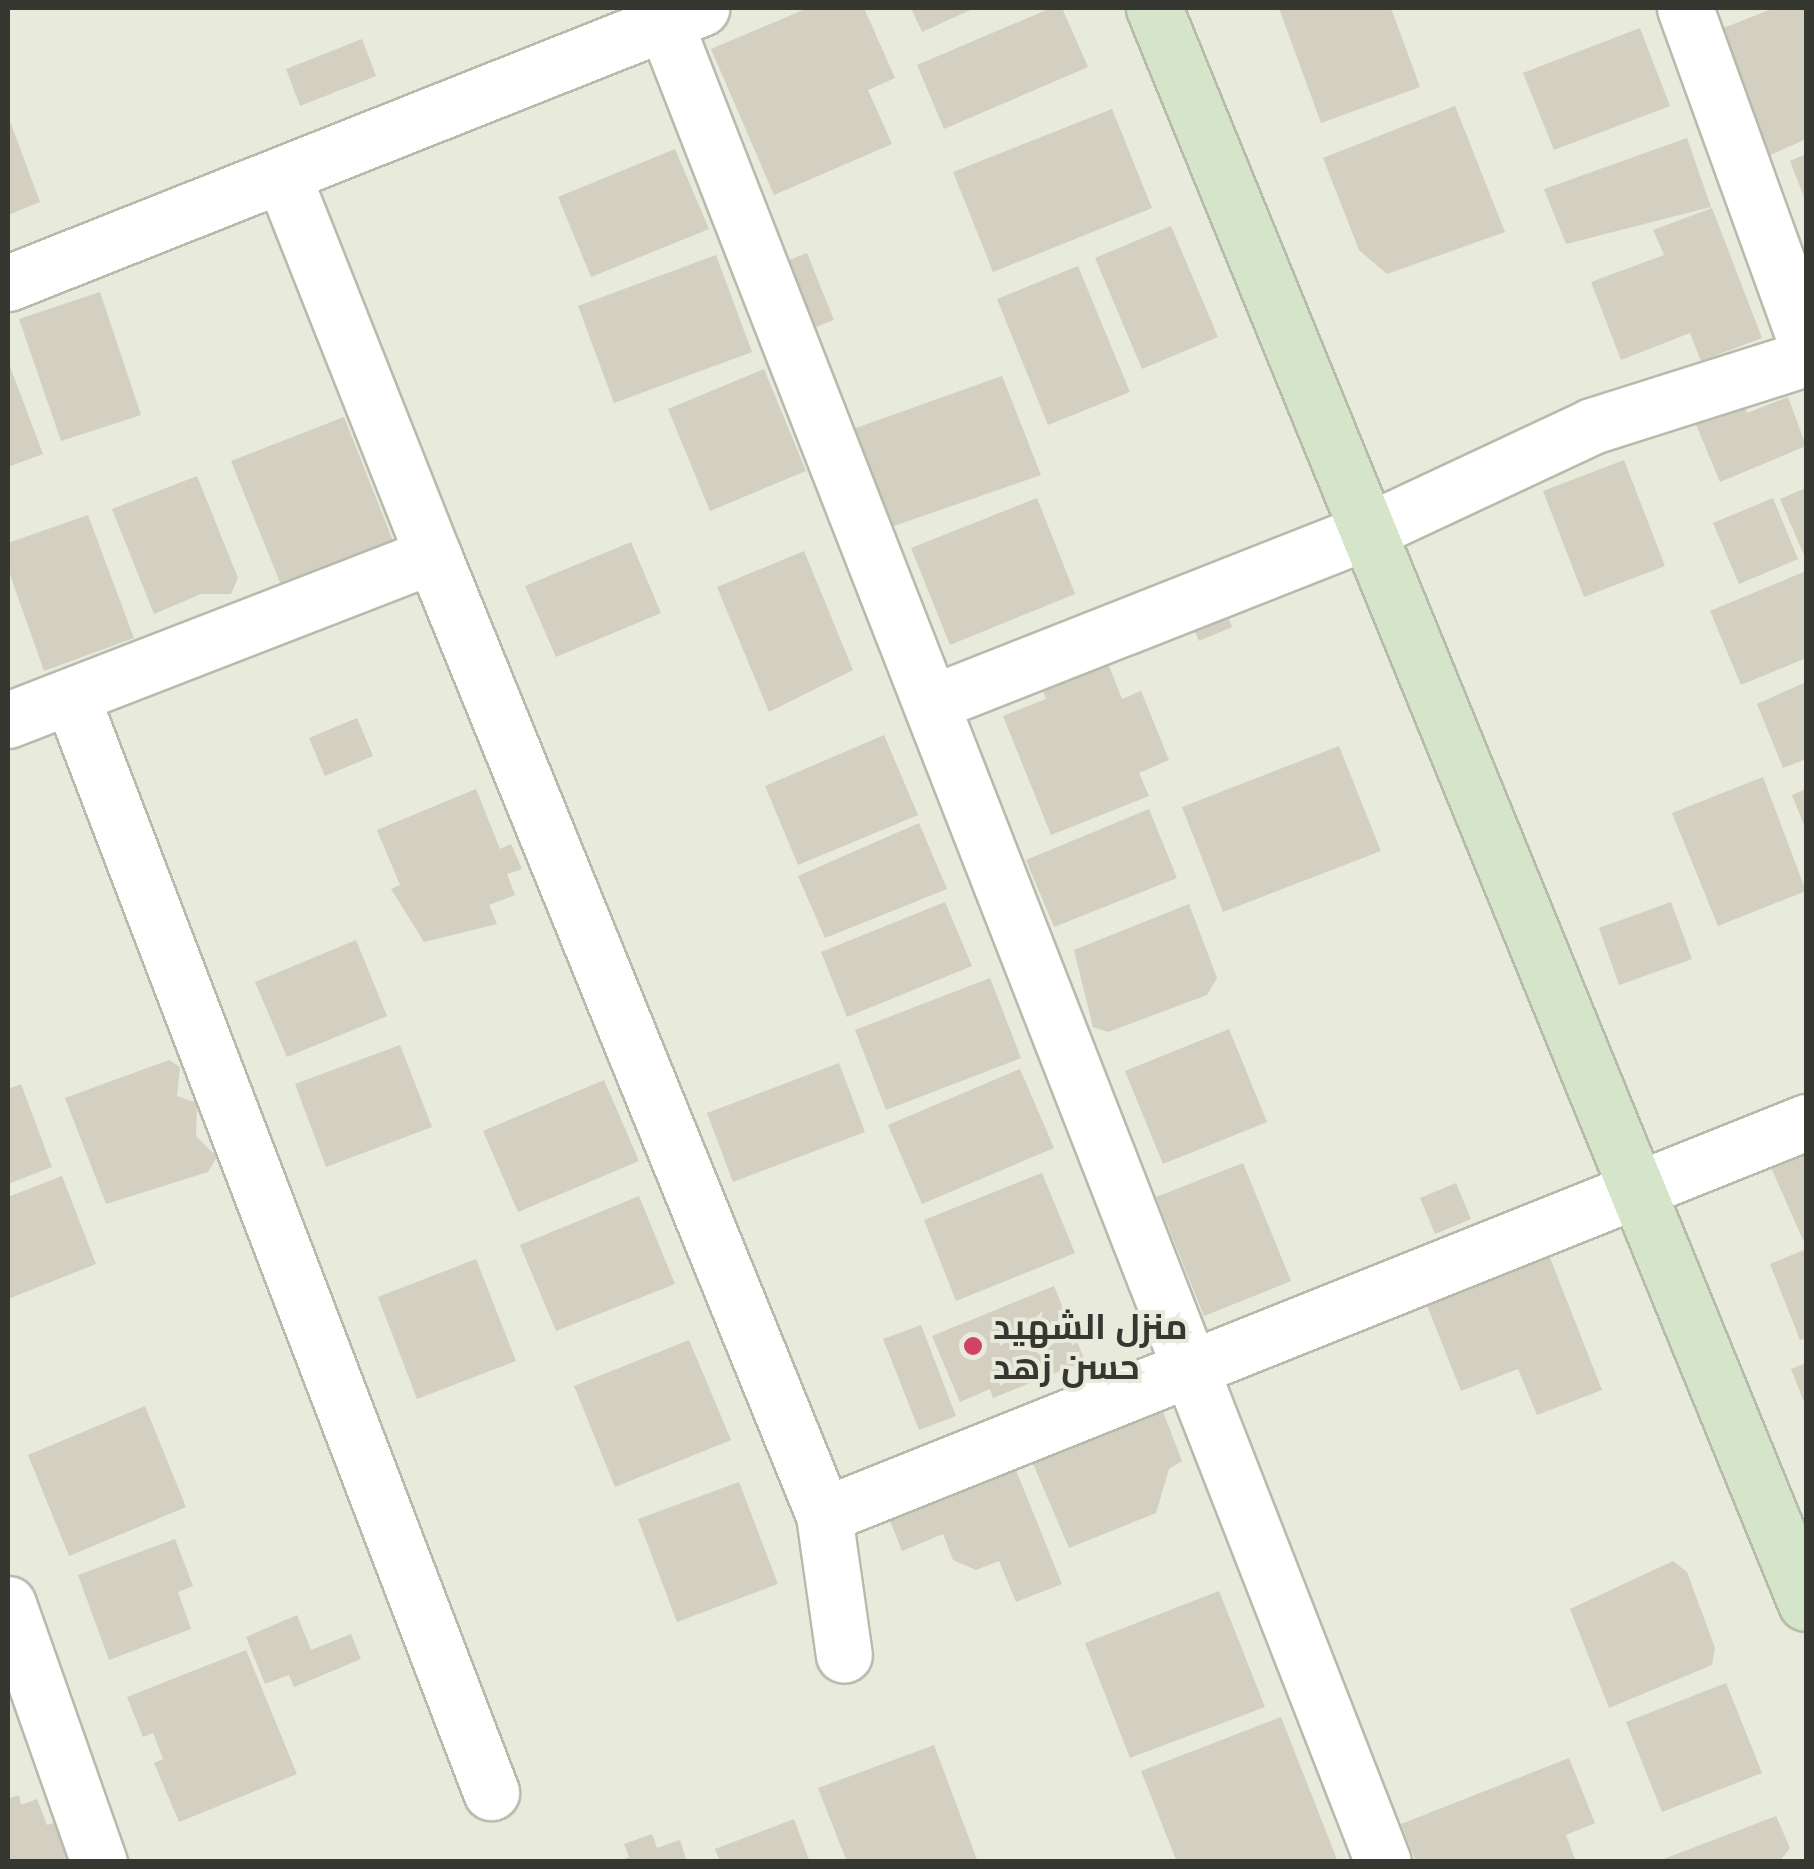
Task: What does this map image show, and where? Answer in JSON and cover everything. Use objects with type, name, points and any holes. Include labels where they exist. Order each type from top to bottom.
[{"type":"street","points":[[1154,8],[1806,1603]]},
{"type":"street","points":[[8,282],[284,179],[676,12],[934,702],[1383,1862]]},
{"type":"street","points":[[1705,14],[1806,343]]},
{"type":"street","points":[[284,179],[824,1515],[844,1655]]},
{"type":"street","points":[[934,702],[1368,531],[1592,426],[1806,358]]},
{"type":"street","points":[[8,720],[433,554]]},
{"type":"street","points":[[70,696],[491,1792]]},
{"type":"street","points":[[824,1515],[1194,1371],[1636,1186],[1806,1122]]},
{"type":"street","points":[[8,1604],[99,1862]]},
{"type":"building","points":[[808,8],[864,8],[895,78],[868,90],[892,144],[774,195],[711,49]]},
{"type":"building","points":[[911,8],[975,8],[922,32]]},
{"type":"building","points":[[1051,8],[1062,8],[1088,67],[944,129],[917,65]]},
{"type":"building","points":[[1279,8],[1391,8],[1420,87],[1321,123]]},
{"type":"building","points":[[1774,8],[1806,8],[1806,139],[1768,156],[1716,31]]},
{"type":"building","points":[[1640,28],[1670,106],[1554,150],[1523,73]]},
{"type":"building","points":[[362,39],[376,76],[300,106],[286,69]]},
{"type":"building","points":[[1455,106],[1505,232],[1387,274],[1359,250],[1323,158]]},
{"type":"building","points":[[1112,109],[1152,208],[993,272],[953,172]]},
{"type":"building","points":[[8,116],[40,202],[8,215]]},
{"type":"building","points":[[1687,138],[1711,207],[1566,244],[1544,189]]},
{"type":"building","points":[[675,149],[709,229],[591,277],[558,197]]},
{"type":"building","points":[[1806,154],[1806,202],[1790,161]]},
{"type":"building","points":[[1712,208],[1762,338],[1701,361],[1690,333],[1621,360],[1591,282],[1664,255],[1653,230]]},
{"type":"building","points":[[1171,226],[1218,337],[1142,369],[1095,258]]},
{"type":"building","points":[[807,253],[834,320],[803,332],[777,265]]},
{"type":"building","points":[[716,255],[752,352],[614,403],[578,306]]},
{"type":"building","points":[[1078,266],[1130,392],[1048,425],[997,299]]},
{"type":"building","points":[[100,292],[141,415],[61,441],[19,319]]},
{"type":"building","points":[[8,361],[43,454],[8,467]]},
{"type":"building","points":[[764,369],[806,471],[710,511],[668,409]]},
{"type":"building","points":[[1002,376],[1041,475],[891,527],[853,429]]},
{"type":"building","points":[[1740,395],[1747,413],[1788,397],[1806,446],[1720,482],[1692,415]]},
{"type":"building","points":[[344,417],[393,541],[281,585],[231,461]]},
{"type":"building","points":[[1624,460],[1665,566],[1584,597],[1543,491]]},
{"type":"building","points":[[197,476],[238,578],[231,594],[201,594],[154,614],[112,509]]},
{"type":"building","points":[[1806,488],[1806,560],[1780,499]]},
{"type":"building","points":[[1037,498],[1075,594],[950,645],[911,548]]},
{"type":"building","points":[[1773,498],[1798,559],[1739,584],[1713,523]]},
{"type":"building","points":[[88,515],[134,638],[44,671],[8,569],[8,543]]},
{"type":"building","points":[[631,542],[661,613],[556,657],[525,586]]},
{"type":"building","points":[[804,551],[853,670],[769,712],[717,587]]},
{"type":"building","points":[[1806,571],[1806,658],[1741,685],[1710,611]]},
{"type":"building","points":[[1225,609],[1232,627],[1199,641],[1191,622]]},
{"type":"building","points":[[1102,648],[1122,699],[1141,691],[1169,760],[1139,773],[1149,796],[1051,835],[1003,716],[1046,699],[1036,674]]},
{"type":"building","points":[[1806,682],[1806,759],[1783,768],[1757,704]]},
{"type":"building","points":[[357,718],[373,756],[325,776],[309,738]]},
{"type":"building","points":[[884,735],[918,815],[798,865],[765,786]]},
{"type":"building","points":[[1339,746],[1381,851],[1223,912],[1182,807]]},
{"type":"building","points":[[1763,777],[1806,891],[1718,926],[1672,813]]},
{"type":"building","points":[[476,789],[500,849],[511,844],[522,869],[507,874],[515,895],[489,905],[497,924],[424,942],[391,889],[400,885],[377,830]]},
{"type":"building","points":[[1806,789],[1806,830],[1792,795]]},
{"type":"building","points":[[1149,809],[1177,878],[1054,927],[1026,860]]},
{"type":"building","points":[[919,823],[947,889],[825,938],[798,876]]},
{"type":"building","points":[[945,902],[972,966],[847,1017],[821,952]]},
{"type":"building","points":[[1671,902],[1692,959],[1619,985],[1599,928]]},
{"type":"building","points":[[1189,904],[1217,978],[1207,995],[1108,1032],[1093,1027],[1074,950]]},
{"type":"building","points":[[356,940],[387,1016],[287,1057],[255,982]]},
{"type":"building","points":[[990,978],[1021,1058],[886,1110],[855,1030]]},
{"type":"building","points":[[1229,1029],[1267,1122],[1163,1164],[1125,1071]]},
{"type":"building","points":[[400,1045],[432,1127],[326,1167],[295,1084]]},
{"type":"building","points":[[169,1060],[180,1067],[177,1096],[197,1103],[196,1136],[217,1157],[208,1172],[106,1204],[65,1098]]},
{"type":"building","points":[[839,1063],[865,1132],[733,1182],[707,1113]]},
{"type":"building","points":[[1020,1069],[1054,1148],[922,1204],[888,1125]]},
{"type":"building","points":[[604,1080],[639,1161],[518,1212],[483,1131]]},
{"type":"building","points":[[21,1084],[52,1167],[8,1184],[8,1089]]},
{"type":"building","points":[[1806,1149],[1806,1238],[1803,1240],[1770,1165]]},
{"type":"building","points":[[1243,1163],[1291,1281],[1204,1316],[1156,1197]]},
{"type":"building","points":[[1042,1173],[1075,1253],[956,1301],[924,1220]]},
{"type":"building","points":[[62,1176],[96,1264],[8,1299],[8,1197]]},
{"type":"building","points":[[1456,1183],[1471,1219],[1435,1234],[1420,1198]]},
{"type":"building","points":[[639,1196],[675,1284],[556,1331],[520,1245]]},
{"type":"building","points":[[1545,1245],[1602,1390],[1537,1415],[1518,1369],[1461,1391],[1422,1293]]},
{"type":"building","points":[[1806,1249],[1806,1338],[1800,1340],[1770,1264]]},
{"type":"building","points":[[476,1259],[516,1361],[417,1399],[378,1297]]},
{"type":"building","points":[[1054,1286],[1085,1361],[993,1398],[990,1389],[960,1402],[932,1336]]},
{"type":"building","points":[[921,1325],[956,1416],[919,1430],[883,1339]]},
{"type":"building","points":[[689,1340],[731,1440],[615,1487],[574,1386]]},
{"type":"building","points":[[1806,1363],[1806,1407],[1791,1369]]},
{"type":"building","points":[[1157,1396],[1182,1461],[1169,1469],[1156,1513],[1069,1548],[1028,1452]]},
{"type":"building","points":[[145,1406],[186,1507],[69,1556],[28,1455]]},
{"type":"building","points":[[1009,1453],[1062,1584],[1016,1602],[999,1561],[976,1570],[953,1560],[943,1534],[902,1551],[883,1503]]},
{"type":"building","points":[[739,1482],[778,1584],[677,1622],[638,1519]]},
{"type":"building","points":[[175,1539],[193,1586],[178,1592],[191,1629],[109,1660],[78,1575]]},
{"type":"building","points":[[1673,1561],[1687,1572],[1715,1648],[1712,1665],[1609,1708],[1570,1609]]},
{"type":"building","points":[[1219,1591],[1265,1707],[1130,1758],[1085,1643]]},
{"type":"building","points":[[297,1615],[311,1650],[351,1634],[361,1659],[294,1687],[289,1675],[265,1684],[246,1637]]},
{"type":"building","points":[[246,1650],[297,1774],[179,1822],[154,1763],[163,1759],[153,1733],[143,1737],[127,1697]]},
{"type":"building","points":[[1726,1683],[1762,1773],[1662,1812],[1626,1722]]},
{"type":"building","points":[[1281,1717],[1338,1862],[1177,1862],[1141,1771]]},
{"type":"building","points":[[934,1745],[978,1862],[847,1862],[818,1788]]},
{"type":"building","points":[[1569,1758],[1595,1823],[1566,1835],[1576,1862],[1416,1862],[1401,1824]]},
{"type":"building","points":[[19,1795],[21,1805],[37,1799],[47,1825],[59,1821],[73,1862],[8,1862],[8,1799]]},
{"type":"building","points":[[1776,1816],[1790,1848],[1779,1862],[1656,1862]]},
{"type":"building","points":[[794,1819],[810,1862],[720,1862],[715,1849]]},
{"type":"building","points":[[652,1834],[657,1848],[680,1840],[687,1862],[619,1862],[629,1857],[624,1844]]},
{"type":"place","name":"منزل الشهيد حسن زهد","points":[[973,1346]]}]
